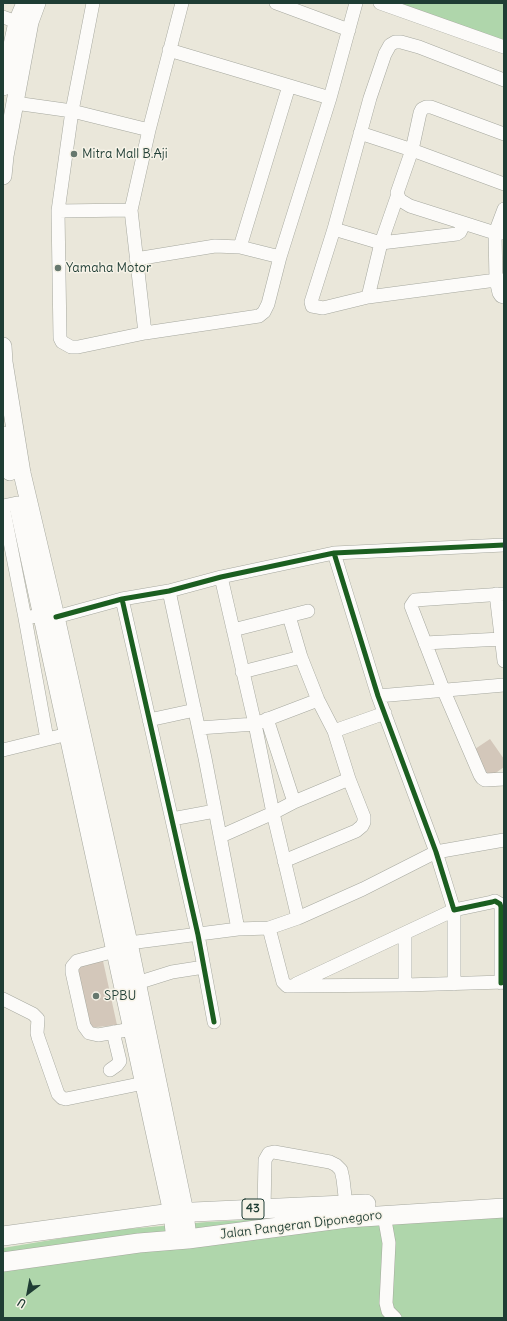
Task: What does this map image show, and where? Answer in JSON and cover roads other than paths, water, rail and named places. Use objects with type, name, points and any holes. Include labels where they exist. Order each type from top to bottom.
[{"type":"highway","name":"Jalan Pangeran Diponegoro","points":[[4,1231],[179,1213],[504,1198]]},
{"type":"highway","name":"Jalan Pangeran Diponegoro","points":[[3,1262],[340,1219],[504,1208]]},
{"type":"main road","points":[[3,87],[20,9]]},
{"type":"main road","points":[[3,176],[5,156],[30,22],[20,9]]},
{"type":"main road","points":[[3,346],[12,473],[8,505],[41,617],[122,947],[132,1028],[145,1052],[144,1083],[179,1213]]},
{"type":"main road","points":[[3,435],[41,617],[68,734],[122,947],[138,983],[145,1052],[179,1213],[182,1239]]},
{"type":"street","points":[[93,3],[72,111],[58,211],[60,338],[62,342],[71,347],[78,347],[145,333],[259,316],[264,312],[268,304],[280,257],[330,98],[356,3]]},
{"type":"street","points":[[145,333],[131,210],[149,130],[182,3]]},
{"type":"street","points":[[276,3],[349,30]]},
{"type":"street","points":[[380,3],[504,47]]},
{"type":"street","points":[[500,280],[368,297],[323,308],[312,306],[311,302],[334,230],[360,133],[385,54],[390,45],[395,42],[401,42],[419,47],[504,80]]},
{"type":"street","points":[[169,50],[330,98]]},
{"type":"street","points":[[240,247],[289,86]]},
{"type":"street","points":[[15,103],[72,111],[149,130]]},
{"type":"street","points":[[368,297],[381,243],[398,197],[397,194],[412,150],[422,109],[426,107],[431,108],[504,134]]},
{"type":"street","points":[[360,133],[412,150],[504,184]]},
{"type":"street","points":[[398,197],[403,203],[410,206],[464,224],[499,233]]},
{"type":"street","points":[[504,209],[499,233],[499,293],[504,297]]},
{"type":"street","points":[[58,211],[131,210]]},
{"type":"street","points":[[334,230],[381,243],[457,234],[460,232],[464,224]]},
{"type":"street","points":[[136,259],[214,246],[240,247],[280,257]]},
{"type":"street","points":[[47,739],[41,617],[122,599],[169,591],[221,577],[334,553],[504,545]]},
{"type":"street","points":[[334,553],[378,696],[436,852],[454,910],[454,984]]},
{"type":"street","points":[[221,577],[234,630],[273,813],[298,918]]},
{"type":"street","points":[[169,591],[199,728],[238,929]]},
{"type":"street","points":[[504,661],[500,594],[415,600],[413,602],[412,609],[443,689],[482,778],[489,780],[504,779]]},
{"type":"street","points":[[122,599],[198,935],[214,1022]]},
{"type":"street","points":[[234,630],[308,611]]},
{"type":"street","points":[[284,861],[356,831],[364,822],[364,817],[349,779],[334,731],[318,700],[301,657],[289,616]]},
{"type":"street","points":[[425,643],[502,639]]},
{"type":"street","points":[[242,672],[301,657]]},
{"type":"street","points":[[378,696],[443,689],[504,685]]},
{"type":"street","points":[[199,728],[254,724],[318,700]]},
{"type":"street","points":[[149,720],[195,710]]},
{"type":"street","points":[[334,731],[385,713]]},
{"type":"street","points":[[267,719],[294,802]]},
{"type":"street","points":[[3,750],[68,734]]},
{"type":"street","points":[[221,836],[294,802],[349,779]]},
{"type":"street","points":[[172,819],[215,811]]},
{"type":"street","points":[[132,1028],[98,1035],[92,1034],[85,1029],[72,972],[72,967],[76,961],[122,947],[238,929],[269,928],[298,918],[364,889],[436,852],[504,840]]},
{"type":"street","points":[[269,928],[283,982],[284,984],[290,986],[502,982],[500,904],[495,901],[454,910],[290,986]]},
{"type":"street","points":[[405,934],[405,985]]},
{"type":"street","points":[[138,983],[172,972],[204,967]]},
{"type":"street","points":[[3,999],[33,1014],[38,1019],[38,1037],[58,1094],[62,1098],[66,1099],[144,1083]]},
{"type":"street","points":[[110,1070],[120,1061],[113,1032]]},
{"type":"street","points":[[264,1209],[265,1160],[269,1153],[274,1152],[330,1162],[336,1165],[341,1170],[346,1205]]},
{"type":"street","points":[[384,1215],[389,1243],[386,1303],[388,1311],[395,1318]]},
{"type":"place","name":"Mitra Mall B.Aji","points":[[74,154]]},
{"type":"place","name":"Yamaha Motor","points":[[58,268]]},
{"type":"place","name":"SPBU","points":[[96,996]]}]
